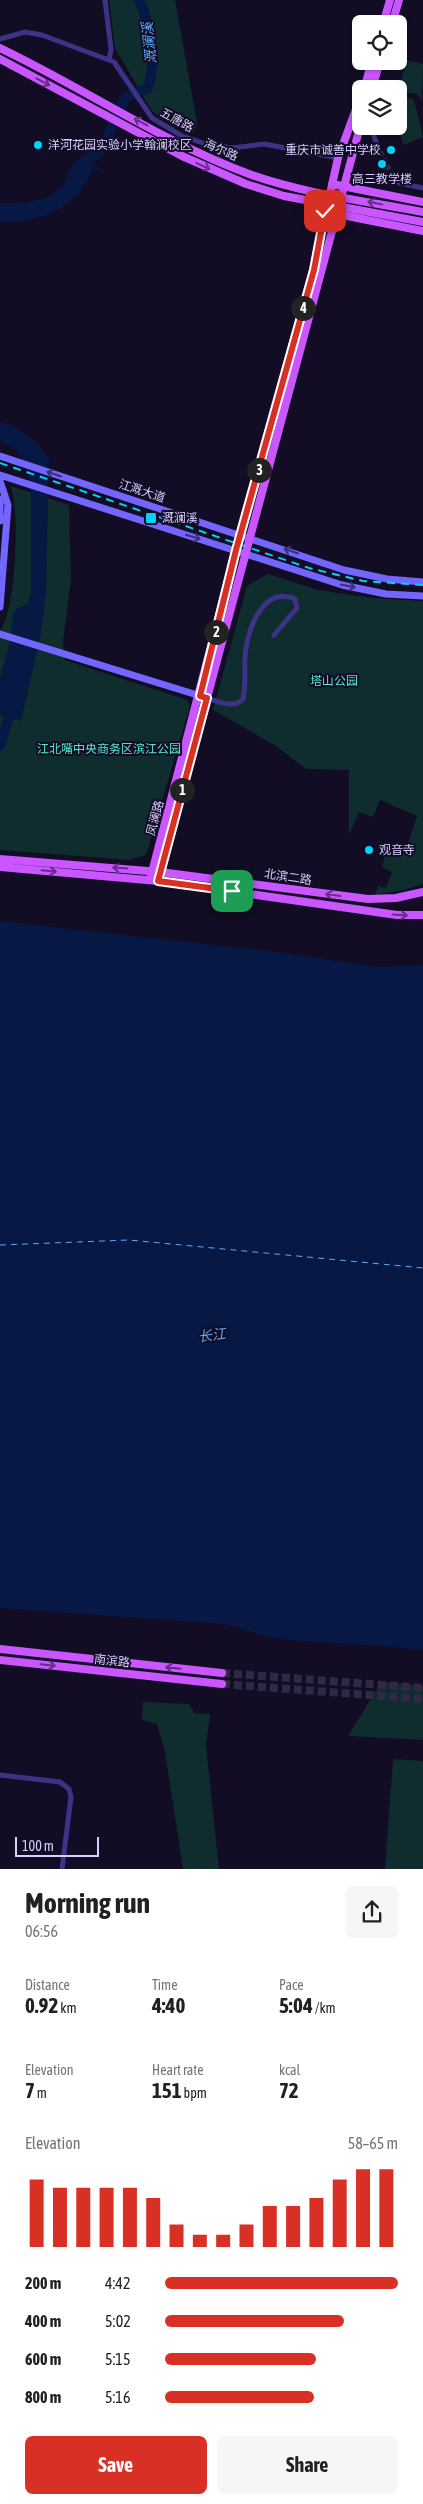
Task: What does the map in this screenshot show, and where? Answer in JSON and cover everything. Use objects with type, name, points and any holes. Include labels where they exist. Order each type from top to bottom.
[{"type":"main road","points":[[386,15],[390,0]]},
{"type":"main road","points":[[395,15],[399,0]]},
{"type":"main road","name":"海尔路","points":[[0,48],[196,151],[251,175],[321,193],[423,212]]},
{"type":"main road","name":"海尔路","points":[[0,59],[182,156],[246,184],[284,196],[423,222]]},
{"type":"main road","name":"凤澜路","points":[[204,697],[236,550],[314,270],[325,211],[338,158],[352,120]]},
{"type":"main road","name":"凤澜路","points":[[154,881],[250,537],[358,135]]},
{"type":"main road","points":[[332,184],[423,202]]},
{"type":"main road","points":[[325,211],[423,231]]},
{"type":"main road","name":"江溉大道","points":[[0,456],[250,537],[344,570],[387,579],[423,582]]},
{"type":"main road","points":[[0,475],[342,585],[386,594],[423,596]]},
{"type":"main road","points":[[0,481],[8,505],[0,607]]},
{"type":"main road","points":[[0,499],[0,521]]},
{"type":"main road","points":[[3,636],[204,697]]},
{"type":"main road","name":"北滨二路","points":[[0,859],[157,871],[382,900],[423,892]]},
{"type":"main road","name":"北滨二路","points":[[0,867],[154,881],[378,912],[423,915]]},
{"type":"main road","name":"南滨路","points":[[0,1649],[222,1673]]},
{"type":"main road","name":"南滨路","points":[[0,1660],[222,1684]]},
{"type":"street","points":[[105,0],[111,49],[109,60]]},
{"type":"street","name":"五唐路","points":[[0,39],[8,35],[24,32],[42,35],[109,60],[123,72],[140,103],[159,124],[182,136],[206,144],[239,148],[264,144],[338,158]]},
{"type":"street","points":[[374,135],[377,145]]},
{"type":"street","points":[[393,177],[399,183],[423,188]]},
{"type":"street","points":[[204,697],[230,705],[238,704],[244,699],[246,648],[258,612],[269,599],[286,595],[295,599],[297,608],[274,635]]},
{"type":"street","points":[[0,1775],[60,1782],[69,1789],[71,1797],[62,1869]]},
{"type":"green space","points":[[109,0],[175,0],[197,123],[194,133],[158,116],[150,108],[115,48]]},
{"type":"green space","points":[[407,60],[423,64],[422,101],[417,94],[407,92],[407,80],[401,80],[404,70],[407,70]]},
{"type":"green space","points":[[407,97],[414,100],[423,137],[403,145],[400,135],[407,135]]},
{"type":"green space","name":"江北嘴中央商务区滨江公园","points":[[10,486],[69,505],[71,580],[63,641],[65,660],[187,700],[190,706],[145,855],[129,860],[0,850],[0,632],[10,602],[16,543],[15,510]]},
{"type":"green space","name":"塔山公园","points":[[268,574],[318,590],[373,598],[423,601],[423,884],[375,895],[378,886],[386,888],[392,872],[382,867],[385,856],[392,845],[404,854],[417,816],[380,800],[373,817],[359,812],[349,835],[349,770],[306,769],[276,746],[213,710],[247,586]]},
{"type":"green space","points":[[381,1682],[423,1686],[423,1740],[348,1736]]},
{"type":"green space","points":[[143,1702],[189,1704],[194,1713],[210,1714],[206,1746],[219,1869],[183,1869],[165,1752],[157,1724],[142,1720]]},
{"type":"green space","points":[[393,1759],[423,1761],[423,1869],[385,1869]]},
{"type":"water","points":[[94,146],[102,153],[93,164],[102,170],[93,169],[79,193],[71,201],[52,212],[32,220],[0,222],[0,203],[32,201],[52,194],[60,188],[68,170]]},
{"type":"water","points":[[0,422],[15,428],[34,440],[49,459],[46,591],[41,633],[21,721],[0,715],[0,679],[8,649],[14,613],[16,609],[28,604],[31,592],[31,496],[28,473],[16,449],[0,441]]},
{"type":"water","name":"长江","points":[[0,921],[286,953],[376,967],[423,965],[423,1650],[273,1638],[224,1624],[0,1608]]},
{"type":"waterway","name":"溉澜溪","points":[[91,159],[103,147],[125,97],[148,88],[152,67],[151,43],[139,0]]},
{"type":"waterway","name":"溉澜溪","points":[[0,746],[13,704]]},
{"type":"ferry route","points":[[0,1245],[129,1240],[423,1268]]},
{"type":"tunnel","points":[[377,145],[393,177]]},
{"type":"tunnel","points":[[222,1673],[423,1688]]},
{"type":"tunnel","points":[[222,1684],[423,1699]]},
{"type":"railway","points":[[0,463],[309,568],[363,581],[423,585]]},
{"type":"place","name":"洋河花园实验小学翰澜校区","points":[[38,145]]},
{"type":"place","name":"重庆市诚善中学校","points":[[391,150]]},
{"type":"place","name":"高三教学楼","points":[[382,164]]},
{"type":"place","name":"溉澜溪","points":[[151,518]]},
{"type":"place","name":"观音寺","points":[[369,850]]},
{"type":"route","points":[[232,891],[158,881],[207,698],[200,696],[236,550],[314,270],[325,211]]}]
